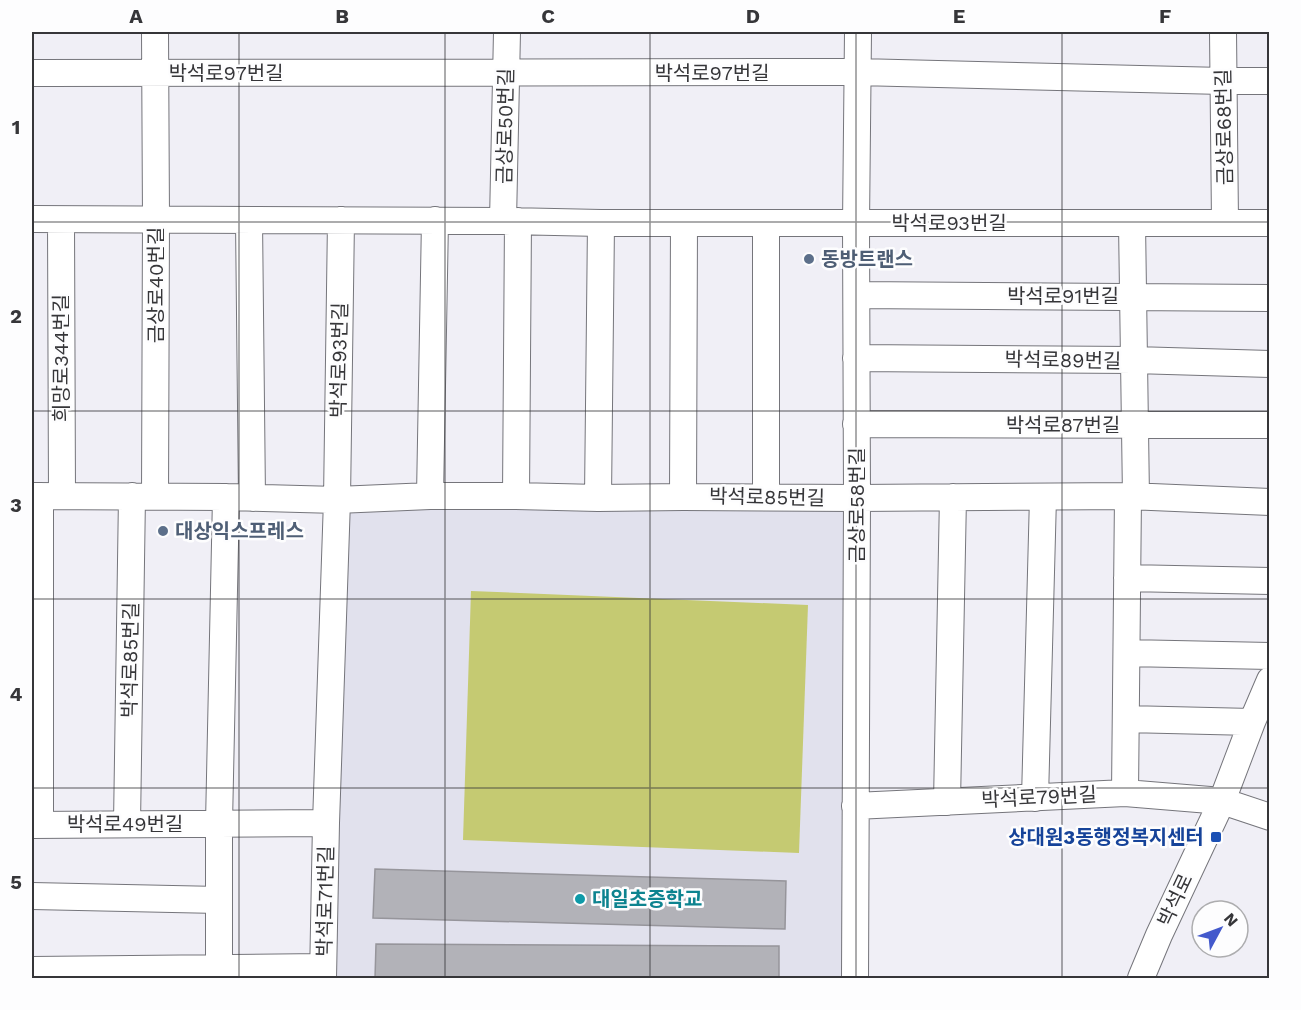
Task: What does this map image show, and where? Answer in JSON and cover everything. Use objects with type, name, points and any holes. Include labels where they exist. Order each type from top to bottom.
[{"type":"street","name":"금상로40번길","points":[[143,496],[156,219],[155,32]]},
{"type":"street","name":"금상로50번길","points":[[507,32],[506,73],[511,221]]},
{"type":"street","name":"금상로58번길","points":[[855,978],[858,32]]},
{"type":"street","name":"금상로68번길","points":[[1223,32],[1225,222]]},
{"type":"street","name":"박석로97번길","points":[[155,73],[858,72],[1269,81]]},
{"type":"street","points":[[32,73],[155,73]]},
{"type":"street","points":[[32,219],[156,219]]},
{"type":"street","name":"박석로93번길","points":[[156,219],[856,224],[1269,223]]},
{"type":"street","name":"희망로344번길","points":[[44,496],[61,220]]},
{"type":"street","points":[[249,220],[252,498]]},
{"type":"street","name":"박석로93번길","points":[[338,500],[341,220]]},
{"type":"street","points":[[430,496],[435,220]]},
{"type":"street","points":[[511,221],[516,496]]},
{"type":"street","points":[[598,498],[600,223]]},
{"type":"street","points":[[683,496],[684,223]]},
{"type":"street","points":[[766,223],[766,497]]},
{"type":"street","points":[[1125,793],[1127,578],[1135,425],[1132,223]]},
{"type":"street","name":"박석로91번길","points":[[857,295],[1269,298]]},
{"type":"street","name":"박석로89번길","points":[[856,358],[1134,360],[1269,364]]},
{"type":"street","name":"박석로87번길","points":[[856,424],[1269,425]]},
{"type":"street","points":[[36,824],[44,496]]},
{"type":"street","name":"박석로85번길","points":[[44,496],[338,500],[430,496],[1132,497],[1269,502]]},
{"type":"street","name":"박석로85번길","points":[[128,824],[143,496]]},
{"type":"street","points":[[219,973],[219,823],[226,497]]},
{"type":"street","points":[[947,802],[953,497]]},
{"type":"street","points":[[1035,798],[1043,497]]},
{"type":"street","points":[[326,823],[338,500]]},
{"type":"street","points":[[1127,578],[1269,581]]},
{"type":"street","points":[[1127,653],[1269,656]]},
{"type":"street","name":"박석로","points":[[1142,978],[1159,935],[1222,801],[1269,680]]},
{"type":"street","points":[[1126,719],[1252,722]]},
{"type":"street","name":"박석로79번길","points":[[855,806],[1125,793],[1222,801],[1269,817]]},
{"type":"street","name":"박석로49번길","points":[[36,824],[326,823]]},
{"type":"street","name":"박석로71번길","points":[[323,973],[326,823]]},
{"type":"street","points":[[32,896],[219,900]]},
{"type":"street","points":[[32,970],[323,973]]},
{"type":"shaded area","points":[[345,504],[848,507],[854,978],[328,978]]},
{"type":"green space","points":[[471,591],[808,605],[799,853],[463,840]]},
{"type":"building","name":"대일초증학교","points":[[375,869],[786,881],[785,929],[373,918]]},
{"type":"building","points":[[376,944],[779,946],[779,978],[375,978]]},
{"type":"place","name":"동방트랜스","points":[[809,259]]},
{"type":"place","name":"대상익스프레스","points":[[163,531]]},
{"type":"place","name":"상대원3동행정복지센터","points":[[1216,837]]},
{"type":"place","name":"대일초증학교","points":[[580,899]]}]
